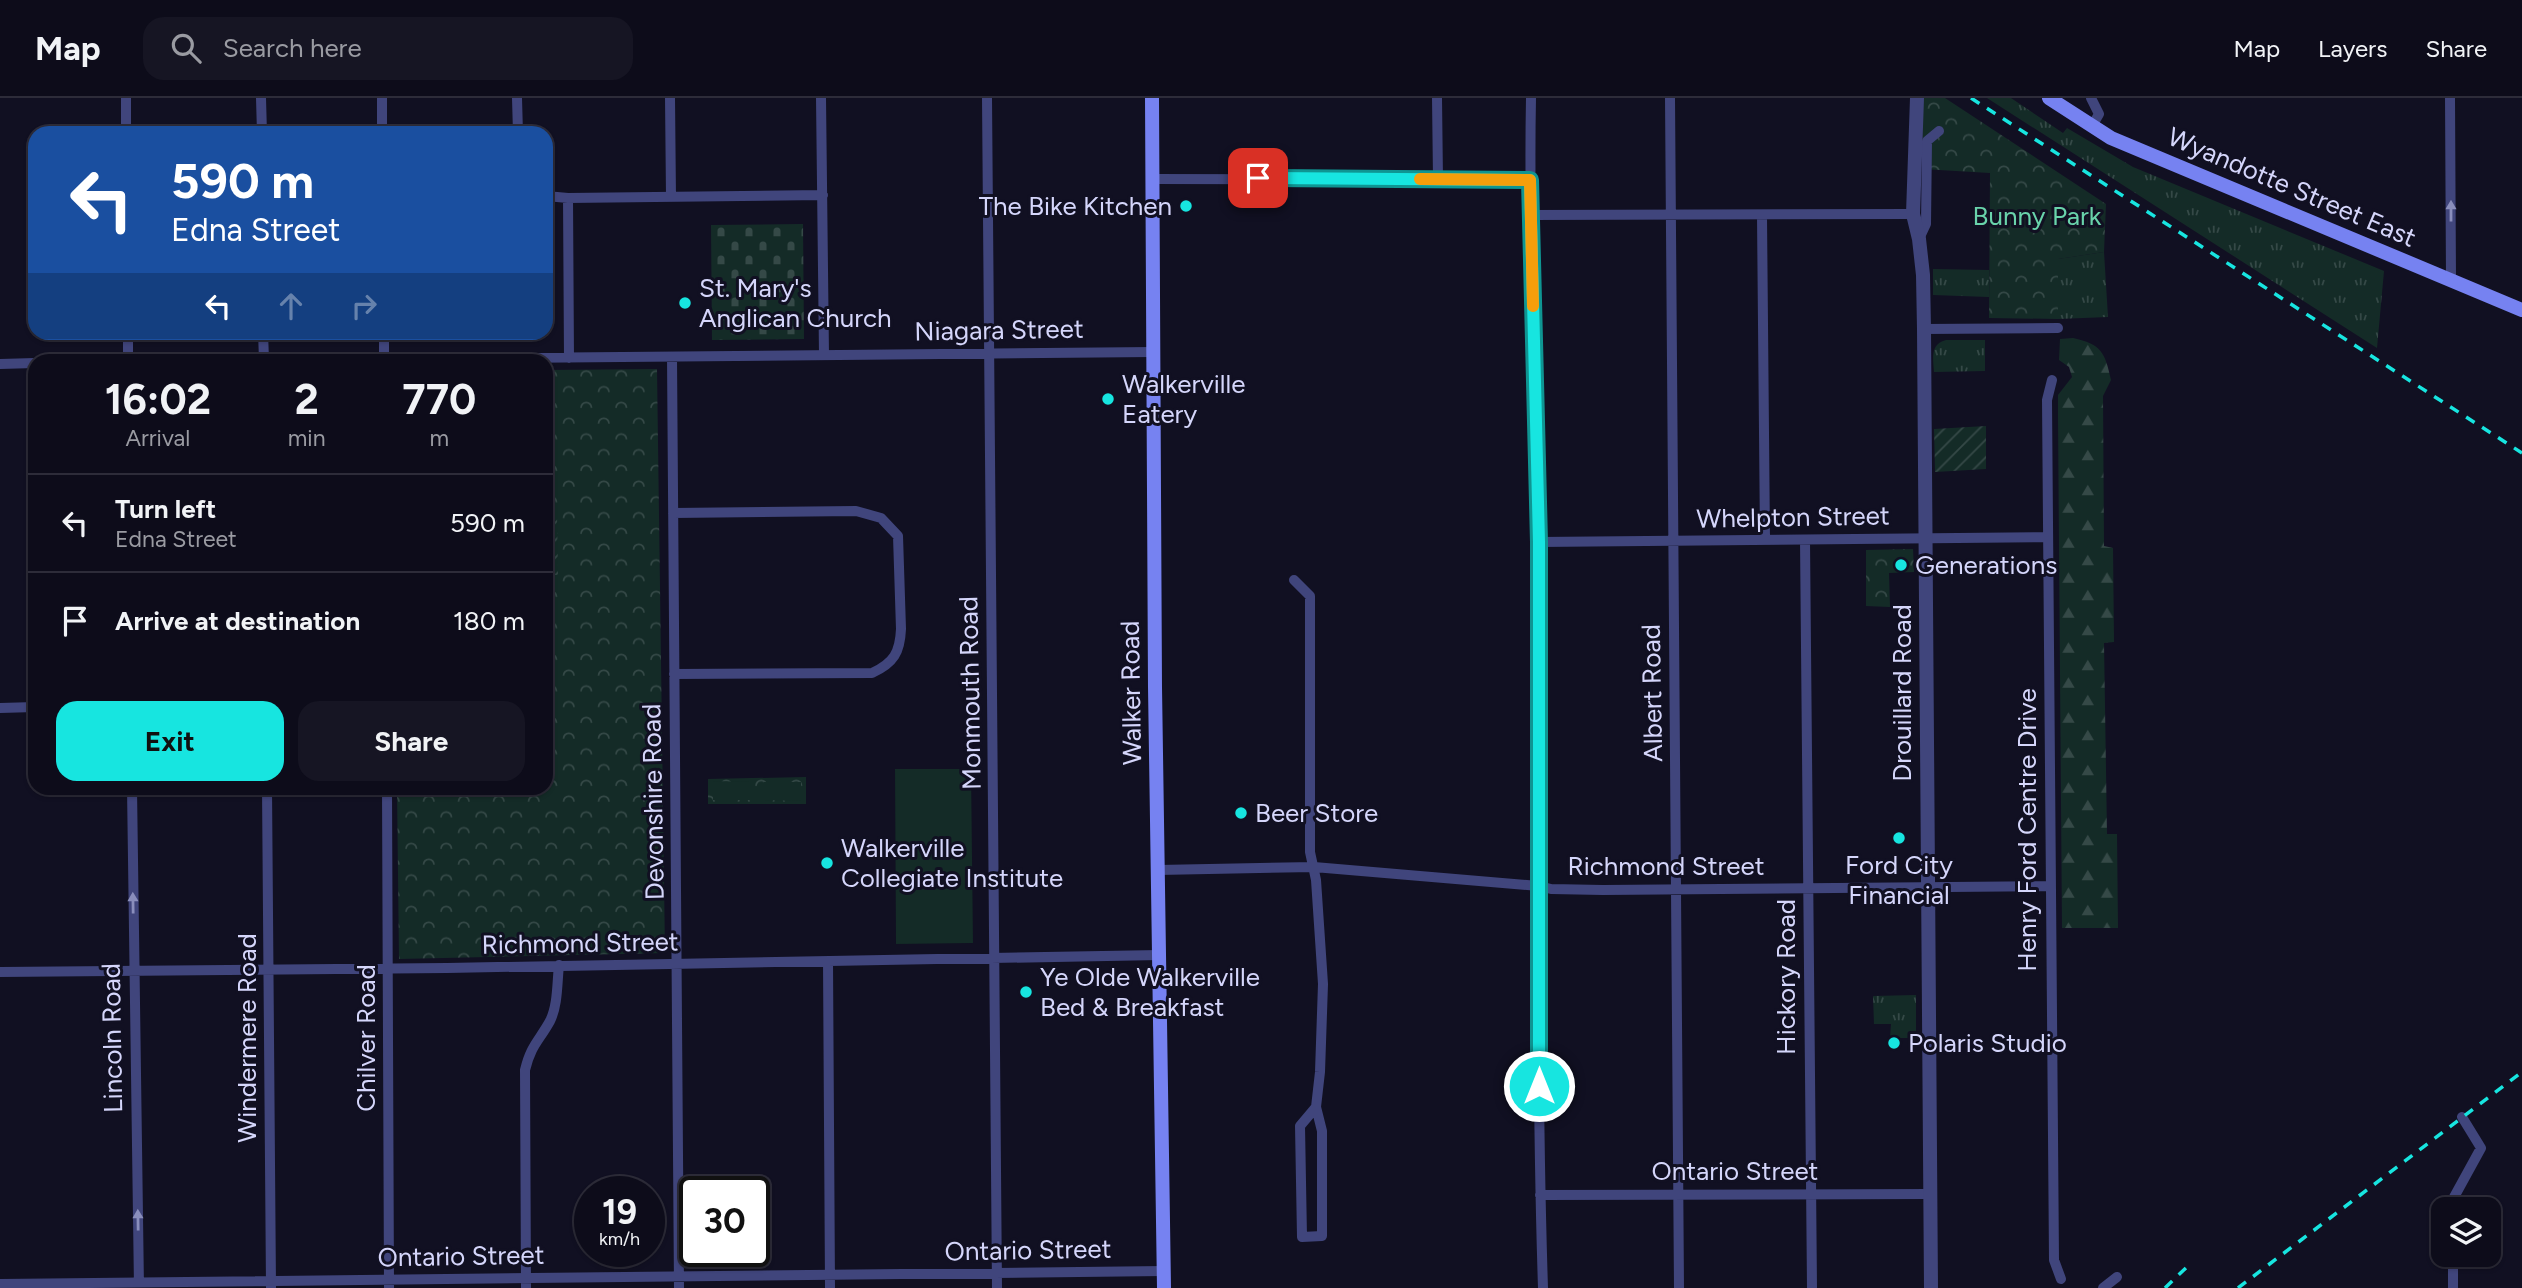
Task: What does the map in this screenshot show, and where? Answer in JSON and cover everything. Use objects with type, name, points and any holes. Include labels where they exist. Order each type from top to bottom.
[{"type":"main road","name":"Walker Road","points":[[1152,98],[1164,1288]]},
{"type":"main road","name":"Wyandotte Street East","points":[[2049,98],[2111,138],[2522,310]]},
{"type":"street","points":[[126,98],[126,126]]},
{"type":"street","points":[[261,98],[262,126]]},
{"type":"street","points":[[382,98],[383,126]]},
{"type":"street","points":[[517,98],[517,126]]},
{"type":"street","points":[[670,98],[671,197]]},
{"type":"street","points":[[821,98],[824,355]]},
{"type":"street","name":"Monmouth Road","points":[[987,98],[997,1288]]},
{"type":"street","points":[[1437,98],[1438,179]]},
{"type":"street","points":[[1531,98],[1530,180],[1539,542],[1540,1195],[1543,1288]]},
{"type":"street","name":"Albert Road","points":[[1670,98],[1679,1288]]},
{"type":"street","name":"Drouillard Road","points":[[1917,98],[1913,214],[1919,239],[1924,329],[1931,1288]]},
{"type":"street","points":[[2091,98],[2099,114],[2092,126]]},
{"type":"street","points":[[2450,98],[2451,280]]},
{"type":"street","points":[[1919,239],[1926,224],[1927,141],[1939,131]]},
{"type":"street","points":[[1152,180],[1530,180]]},
{"type":"street","points":[[553,197],[822,195]]},
{"type":"street","points":[[568,198],[569,358]]},
{"type":"street","points":[[1531,215],[1913,214]]},
{"type":"street","points":[[1762,216],[1765,540]]},
{"type":"street","points":[[1924,329],[2058,328]]},
{"type":"street","name":"Niagara Street","points":[[553,358],[1153,352]]},
{"type":"street","name":"Devonshire Road","points":[[672,357],[679,1282]]},
{"type":"street","points":[[0,363],[28,363]]},
{"type":"street","name":"Henry Ford Centre Drive","points":[[2052,380],[2047,400],[2050,886],[2054,1260],[2061,1279]]},
{"type":"street","points":[[673,513],[856,511],[881,518],[898,536],[901,629],[895,658],[872,673],[674,674]]},
{"type":"street","name":"Whelpton Street","points":[[1539,542],[2048,537]]},
{"type":"street","name":"Hickory Road","points":[[1805,540],[1812,1288]]},
{"type":"street","points":[[1294,580],[1310,597],[1310,852],[1314,867],[1323,984],[1316,1107],[1322,1131],[1322,1236],[1302,1237],[1300,1126],[1316,1107]]},
{"type":"street","points":[[0,708],[28,707]]},
{"type":"street","name":"Lincoln Road","points":[[132,795],[139,1285]]},
{"type":"street","name":"Windermere Road","points":[[267,795],[271,1285]]},
{"type":"street","name":"Chilver Road","points":[[387,795],[389,1284]]},
{"type":"street","name":"Richmond Street","points":[[1158,870],[1314,867],[1551,889],[1590,890],[2050,886]]},
{"type":"street","name":"Richmond Street","points":[[0,972],[1160,955]]},
{"type":"street","points":[[828,961],[831,1288]]},
{"type":"street","points":[[526,1283],[525,1070],[533,1045],[551,1020],[559,965]]},
{"type":"street","points":[[2454,1197],[2481,1148],[2462,1117]]},
{"type":"street","name":"Ontario Street","points":[[1540,1195],[1930,1194]]},
{"type":"street","points":[[2453,1267],[2453,1288]]},
{"type":"street","name":"Ontario Street","points":[[0,1284],[59,1286],[679,1282],[830,1275],[1164,1271]]},
{"type":"street","points":[[2103,1288],[2117,1277]]},
{"type":"green space","name":"Bunny Park","points":[[1923,98],[1945,98],[2106,204],[2104,252],[2058,259],[2058,319],[1989,318],[1990,173],[1922,169]]},
{"type":"green space","points":[[1987,98],[2011,98],[2063,133],[2067,128],[2133,167],[2384,271],[2377,348]]},
{"type":"green space","points":[[803,224],[804,339],[712,340],[711,225]]},
{"type":"green space","points":[[2104,252],[2108,317],[2058,319],[2058,259]]},
{"type":"green space","points":[[1933,269],[1989,270],[1989,297],[1933,295]]},
{"type":"green space","points":[[2073,338],[2090,343],[2100,351],[2111,380],[2103,396],[2104,546],[2113,548],[2114,642],[2104,643],[2107,834],[2117,834],[2118,928],[2062,928],[2058,395],[2072,377],[2069,367],[2059,360],[2060,339]]},
{"type":"green space","points":[[1946,340],[1985,340],[1985,371],[1934,372],[1935,348]]},
{"type":"green space","points":[[657,369],[665,953],[399,959],[397,795],[553,795],[553,370]]},
{"type":"green space","points":[[1986,426],[1986,469],[1935,472],[1934,429]]},
{"type":"green space","points":[[553,513],[557,513],[558,575],[553,575]]},
{"type":"green space","points":[[1913,549],[1914,572],[1889,573],[1890,607],[1866,606],[1866,550]]},
{"type":"green space","points":[[895,769],[971,769],[973,943],[896,944]]},
{"type":"green space","points":[[806,777],[806,804],[708,804],[708,779]]},
{"type":"green space","points":[[713,781],[750,782],[750,800],[713,800]]},
{"type":"green space","points":[[764,782],[801,782],[801,801],[764,800]]},
{"type":"green space","points":[[1916,995],[1916,1038],[1890,1038],[1891,1024],[1874,1024],[1873,996]]},
{"type":"railway","points":[[1971,98],[2522,453]]},
{"type":"railway","points":[[2238,1288],[2522,1072]]},
{"type":"railway","points":[[2165,1288],[2191,1263]]},
{"type":"slow traffic","points":[[1420,179],[1530,180],[1533,306]]},
{"type":"place","name":"The Bike Kitchen","points":[[1186,206]]},
{"type":"place","name":"St. Mary's Anglican Church","points":[[685,303]]},
{"type":"place","name":"Walkerville Eatery","points":[[1108,399]]},
{"type":"place","name":"Generations","points":[[1901,565]]},
{"type":"place","name":"Beer Store","points":[[1241,813]]},
{"type":"place","name":"Ford City Financial","points":[[1899,838]]},
{"type":"place","name":"Walkerville Collegiate Institute","points":[[827,863]]},
{"type":"place","name":"Ye Olde Walkerville Bed & Breakfast","points":[[1026,992]]},
{"type":"place","name":"Polaris Studio","points":[[1894,1043]]},
{"type":"route","points":[[1258,178],[1530,180],[1539,542],[1539,1086]]}]
